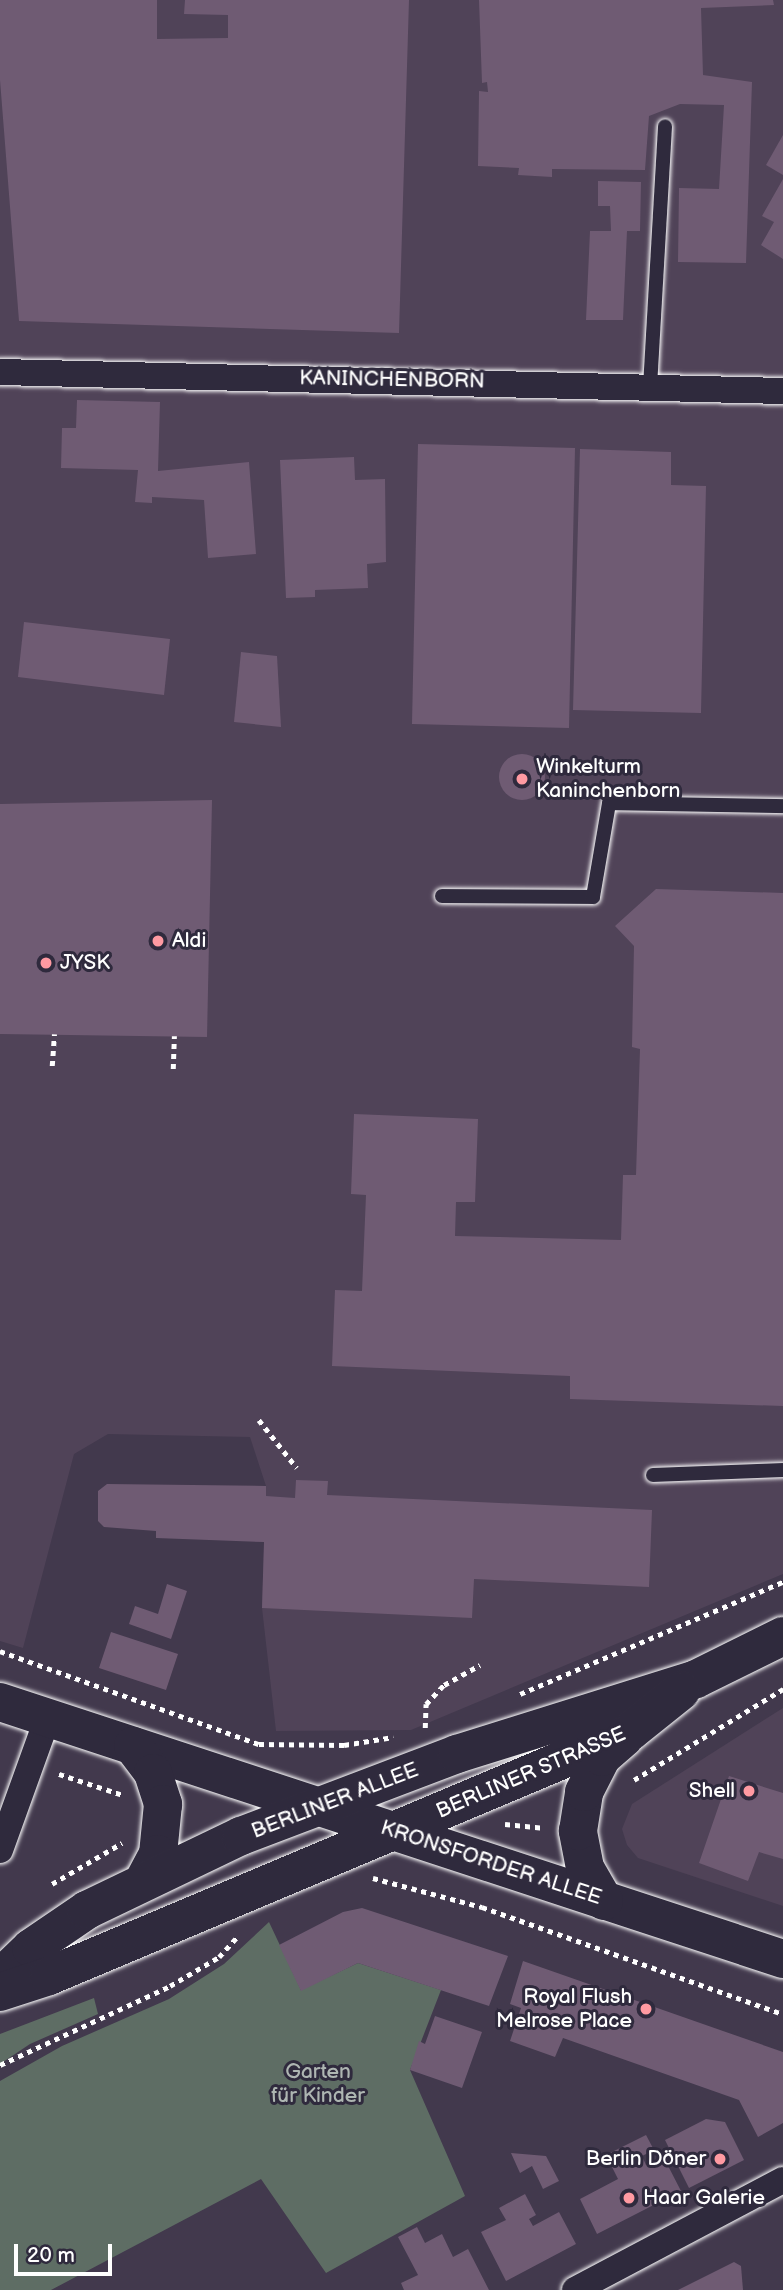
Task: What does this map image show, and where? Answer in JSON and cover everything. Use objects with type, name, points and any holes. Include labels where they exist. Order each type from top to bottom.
[{"type":"main road","points":[[696,1679],[783,1636]]},
{"type":"main road","name":"BERLINER STRASSE","points":[[394,1832],[631,1731],[696,1679]]},
{"type":"main road","name":"BERLINER ALLEE","points":[[0,1978],[31,1948],[76,1918],[144,1880],[319,1807],[457,1754],[696,1679]]},
{"type":"main road","name":"KRONSFORDER ALLEE","points":[[0,1702],[783,1959]]},
{"type":"main road","points":[[604,1901],[585,1868],[581,1843],[584,1792],[603,1757],[631,1731]]},
{"type":"main road","points":[[133,1746],[153,1773],[147,1804],[158,1854],[144,1880]]},
{"type":"main road","points":[[0,1992],[49,1976],[394,1832]]},
{"type":"street","name":"KANINCHENBORN","points":[[0,372],[783,391]]},
{"type":"street","points":[[0,1850],[48,1717]]},
{"type":"street","points":[[575,2290],[783,2180],[783,2190]]},
{"type":"lane","points":[[650,387],[665,126]]},
{"type":"lane","points":[[442,896],[593,897],[609,803],[783,806]]},
{"type":"lane","points":[[653,1475],[783,1470]]},
{"type":"path","points":[[52,1066],[54,1034]]},
{"type":"path","points":[[173,1069],[174,1036]]},
{"type":"path","points":[[259,1420],[297,1468]]},
{"type":"path","points":[[512,1697],[783,1582]]},
{"type":"path","points":[[0,1651],[259,1744],[344,1745],[398,1736]]},
{"type":"path","points":[[425,1732],[426,1704],[444,1685],[480,1665]]},
{"type":"path","points":[[627,1784],[783,1689]]},
{"type":"path","points":[[411,1734],[436,1727]]},
{"type":"path","points":[[32,1762],[93,1788],[147,1804]]},
{"type":"path","points":[[124,1796],[147,1804]]},
{"type":"path","points":[[52,1884],[130,1838]]},
{"type":"path","points":[[373,1878],[482,1908],[783,2014]]},
{"type":"path","points":[[0,2065],[170,1986],[219,1957],[243,1930]]},
{"type":"shaded area","points":[[0,0],[783,0],[783,1574],[411,1730],[276,1731],[262,1608],[266,1486],[250,1437],[108,1434],[74,1454],[23,1648],[0,1641]]},
{"type":"shaded area","points":[[783,1708],[783,1906],[638,1858],[627,1845],[622,1829],[632,1804]]},
{"type":"green space","name":"Garten für Kinder","points":[[269,1922],[301,1990],[358,1963],[441,1990],[410,2070],[465,2196],[326,2273],[261,2179],[51,2290],[0,2290],[0,2081],[62,2046],[169,1999],[224,1964]]},
{"type":"green space","points":[[94,1998],[98,2014],[30,2044],[0,2064],[0,2034]]},
{"type":"building","points":[[0,0],[157,0],[157,39],[228,38],[228,15],[184,14],[185,0],[409,0],[399,333],[19,321],[0,80]]},
{"type":"building","points":[[479,0],[773,0],[774,5],[701,8],[703,75],[752,82],[746,263],[678,262],[679,188],[719,189],[724,105],[680,104],[649,116],[645,170],[552,169],[552,177],[518,175],[519,168],[478,166],[479,91],[488,92],[487,82],[482,83]]},
{"type":"building","points":[[783,135],[783,175],[766,165]]},
{"type":"building","points":[[783,179],[783,259],[761,245],[774,222],[762,216]]},
{"type":"building","points":[[598,181],[641,182],[640,231],[627,231],[623,320],[586,320],[590,231],[611,231],[610,206],[598,206]]},
{"type":"building","points":[[77,400],[160,402],[158,471],[249,462],[256,554],[208,558],[204,500],[152,497],[152,503],[135,502],[138,470],[61,468],[62,428],[76,428]]},
{"type":"building","points":[[418,444],[575,448],[569,728],[412,724]]},
{"type":"building","points":[[580,449],[671,452],[671,485],[706,486],[701,713],[573,710]]},
{"type":"building","points":[[354,457],[355,480],[385,479],[386,562],[367,564],[368,588],[315,590],[315,597],[286,598],[280,460]]},
{"type":"building","points":[[24,622],[170,639],[164,695],[18,677]]},
{"type":"building","points":[[241,652],[277,656],[281,727],[234,722]]},
{"type":"building","name":"Winkelturm Kaninchenborn","points":[[522,754],[539,760],[545,777],[539,794],[522,800],[505,794],[499,777],[505,760]]},
{"type":"building","points":[[212,800],[207,1037],[0,1034],[0,804]]},
{"type":"building","points":[[656,889],[783,893],[783,1406],[570,1399],[570,1376],[332,1366],[335,1290],[362,1291],[366,1195],[351,1194],[354,1114],[478,1119],[475,1202],[456,1202],[455,1236],[621,1240],[623,1175],[636,1175],[640,1049],[632,1047],[634,946],[615,926]]},
{"type":"building","points":[[296,1480],[328,1481],[327,1495],[652,1510],[649,1587],[474,1579],[472,1618],[262,1608],[264,1542],[156,1538],[156,1531],[104,1527],[98,1521],[98,1491],[107,1484],[266,1486],[266,1496],[295,1498]]},
{"type":"building","points":[[167,1584],[187,1591],[171,1639],[129,1624],[135,1606],[158,1614]]},
{"type":"building","points":[[111,1632],[178,1654],[166,1690],[99,1668]]},
{"type":"building","points":[[729,1776],[783,1793],[783,1859],[759,1852],[748,1881],[699,1863]]},
{"type":"building","points":[[362,1908],[508,1956],[489,2006],[358,1963],[301,1991],[279,1945],[343,1912]]},
{"type":"building","points":[[523,1961],[783,2052],[783,2123],[758,2137],[739,2100],[563,2038],[555,2057],[510,2041],[521,2008],[510,2004]]},
{"type":"building","points":[[435,2016],[482,2032],[462,2088],[410,2070],[419,2041],[425,2044]]},
{"type":"building","points":[[706,2119],[725,2122],[744,2160],[689,2188],[665,2140]]},
{"type":"building","points":[[646,2135],[654,2150],[642,2156],[646,2165],[663,2156],[681,2191],[597,2234],[580,2199],[618,2179],[606,2155]]},
{"type":"building","points":[[511,2153],[546,2156],[559,2181],[543,2189],[532,2166],[520,2173]]},
{"type":"building","points":[[525,2194],[536,2215],[529,2219],[533,2226],[559,2212],[576,2244],[506,2281],[481,2232],[506,2220],[499,2208]]},
{"type":"building","points":[[417,2227],[425,2243],[442,2234],[453,2257],[468,2249],[489,2290],[404,2290],[401,2283],[418,2275],[398,2237]]},
{"type":"building","points":[[734,2262],[741,2266],[743,2290],[678,2290]]},
{"type":"place","name":"Winkelturm Kaninchenborn","points":[[522,779]]},
{"type":"place","name":"Aldi","points":[[158,941]]},
{"type":"place","name":"JYSK","points":[[46,963]]},
{"type":"place","name":"Shell","points":[[749,1791]]},
{"type":"place","name":"Royal Flush Melrose Place","points":[[646,2009]]},
{"type":"place","name":"Berlin Döner","points":[[720,2159]]},
{"type":"place","name":"Haar Galerie","points":[[629,2198]]}]
